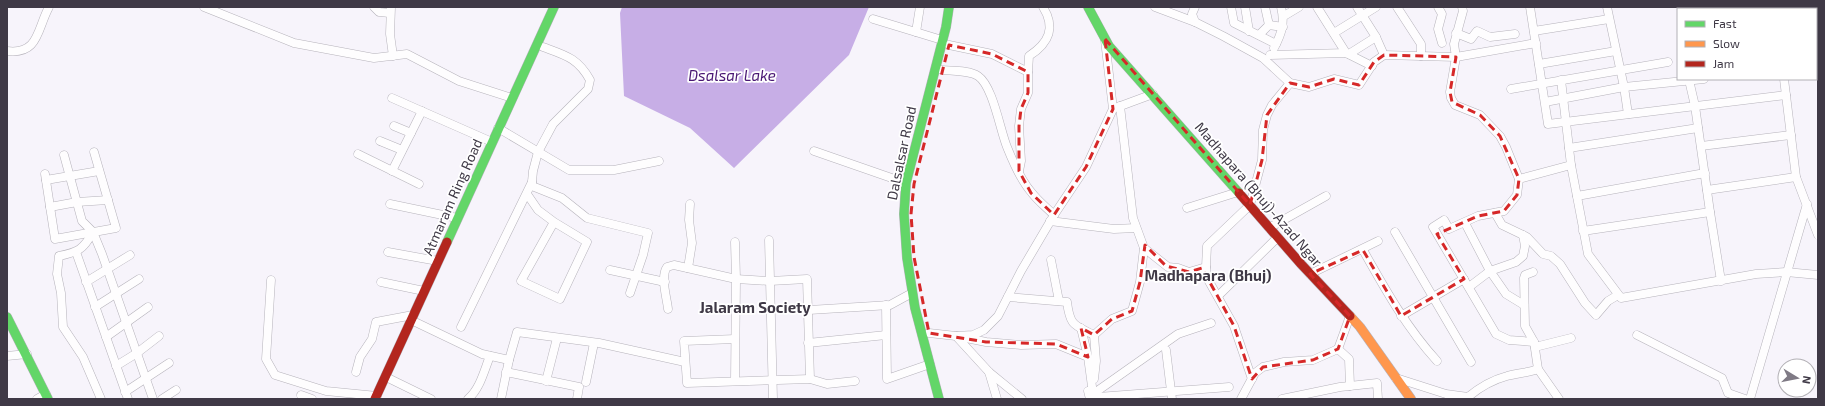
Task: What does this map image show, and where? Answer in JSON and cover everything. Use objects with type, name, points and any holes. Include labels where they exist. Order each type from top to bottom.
[{"type":"main road","name":"Atmaram Ring Road","points":[[376,398],[554,7]]},
{"type":"main road","name":"Dalsalsar Road","points":[[945,399],[922,306],[914,257],[911,214],[914,184],[942,70],[949,7]]},
{"type":"main road","name":"Dalsalsar Road","points":[[939,399],[912,293],[906,258],[904,214],[906,183],[956,7]]},
{"type":"main road","name":"Madhapara (Bhuj)-Azad Ngar","points":[[1089,8],[1109,46],[1153,94],[1310,274],[1360,327],[1411,399]]},
{"type":"main road","points":[[7,317],[27,354],[47,397]]},
{"type":"street","points":[[8,49],[23,51],[30,48],[36,40],[49,7]]},
{"type":"street","points":[[204,7],[294,43],[374,58],[407,54],[459,81],[512,98]]},
{"type":"street","points":[[374,7],[379,12],[390,10],[390,34],[393,56]]},
{"type":"street","points":[[916,32],[920,7]]},
{"type":"street","points":[[1019,171],[1021,161],[1019,126],[1021,109],[1028,93],[1030,56],[1041,48],[1049,36],[1050,20],[1043,7]]},
{"type":"street","points":[[1155,7],[1194,22],[1268,58],[1290,83],[1309,87],[1334,80],[1359,85],[1374,62],[1384,55],[1456,57],[1536,43]]},
{"type":"street","points":[[1194,22],[1192,14],[1195,7]]},
{"type":"street","points":[[1231,7],[1234,23],[1276,44]]},
{"type":"street","points":[[1245,7],[1249,31]]},
{"type":"street","points":[[1265,7],[1269,25]]},
{"type":"street","points":[[1268,58],[1283,31],[1284,16],[1281,7]]},
{"type":"street","points":[[1284,16],[1299,7]]},
{"type":"street","points":[[1317,7],[1348,53],[1372,66]]},
{"type":"street","points":[[1357,7],[1376,37],[1384,55]]},
{"type":"street","points":[[1334,33],[1376,7]]},
{"type":"street","points":[[1397,7],[1421,44],[1421,56]]},
{"type":"street","points":[[1462,7],[1463,11],[1454,44],[1456,57],[1450,92],[1452,102],[1455,105],[1480,115],[1491,125],[1500,136],[1520,179],[1517,195],[1504,211],[1478,216],[1450,229],[1444,220],[1433,227],[1496,334],[1509,340],[1534,345],[1571,338]]},
{"type":"street","points":[[1530,7],[1548,124],[1786,95]]},
{"type":"street","points":[[1607,7],[1624,87],[1628,114]]},
{"type":"street","points":[[1442,9],[1438,29],[1442,43]]},
{"type":"street","points":[[873,19],[946,42],[992,54],[1028,72]]},
{"type":"street","points":[[1534,31],[1609,19]]},
{"type":"street","points":[[1258,35],[1269,25]]},
{"type":"street","points":[[1269,25],[1283,27]]},
{"type":"street","points":[[1456,33],[1471,39],[1477,31],[1490,37],[1515,34]]},
{"type":"street","points":[[1268,58],[1348,53],[1376,37]]},
{"type":"street","points":[[1094,336],[1112,319],[1132,311],[1140,282],[1144,248],[1136,228],[1130,200],[1117,107],[1105,39]]},
{"type":"street","points":[[461,327],[527,194],[532,182],[538,152],[553,124],[588,89],[590,80],[583,67],[566,56],[543,47]]},
{"type":"street","points":[[1539,64],[1616,51]]},
{"type":"street","points":[[1510,89],[1668,62]]},
{"type":"street","points":[[942,70],[971,73],[978,76],[982,80],[995,105],[1007,146],[1019,171],[1031,193],[1052,218],[1114,228],[1136,228]]},
{"type":"street","points":[[1561,80],[1571,165],[1588,254],[1621,298],[1756,274],[1786,272],[1818,275]]},
{"type":"street","points":[[1545,102],[1624,87],[1689,80],[1695,106],[1721,281]]},
{"type":"street","points":[[1784,80],[1796,177],[1818,236]]},
{"type":"street","points":[[1252,378],[1234,326],[1206,276],[1207,246],[1250,206],[1262,160],[1263,130],[1267,115],[1272,104],[1290,83]]},
{"type":"street","points":[[956,336],[973,335],[984,330],[998,316],[1021,271],[1052,218],[1086,167],[1117,107],[1153,94]]},
{"type":"street","points":[[392,98],[492,142]]},
{"type":"street","points":[[392,171],[422,111]]},
{"type":"street","points":[[394,126],[411,133]]},
{"type":"street","points":[[498,128],[569,170],[614,170],[659,161]]},
{"type":"street","points":[[1569,148],[1698,128]]},
{"type":"street","points":[[1701,146],[1791,135]]},
{"type":"street","points":[[380,141],[402,150]]},
{"type":"street","points":[[814,151],[906,183]]},
{"type":"street","points":[[94,152],[116,228],[55,239],[46,177],[70,176],[99,171]]},
{"type":"street","points":[[358,154],[419,184]]},
{"type":"street","points":[[64,155],[82,221],[93,232],[153,399]]},
{"type":"street","points":[[1520,179],[1571,165]]},
{"type":"street","points":[[1577,196],[1705,173]]},
{"type":"street","points":[[1707,190],[1796,177]]},
{"type":"street","points":[[532,182],[532,186],[562,198],[587,218],[648,233],[637,275],[630,293]]},
{"type":"street","points":[[1187,208],[1238,192]]},
{"type":"street","points":[[527,194],[538,210],[554,222],[587,242],[560,299],[521,281],[554,222]]},
{"type":"street","points":[[1269,228],[1326,196]]},
{"type":"street","points":[[50,207],[77,202],[108,200]]},
{"type":"street","points":[[390,204],[457,218]]},
{"type":"street","points":[[688,268],[692,243],[689,220],[690,204]]},
{"type":"street","points":[[1750,399],[1807,204]]},
{"type":"street","points":[[1584,231],[1710,212]]},
{"type":"street","points":[[1496,213],[1502,225],[1531,240],[1543,254],[1551,256],[1560,264],[1585,303],[1596,315],[1608,300],[1618,295]]},
{"type":"street","points":[[1465,223],[1490,271],[1506,294],[1524,305]]},
{"type":"street","points":[[93,232],[85,246],[76,252],[58,256],[57,274],[61,293],[63,327],[83,358],[101,399]]},
{"type":"street","points":[[1395,232],[1470,362]]},
{"type":"street","points":[[1469,287],[1490,271],[1516,262],[1523,256],[1525,246],[1523,235]]},
{"type":"street","points":[[1218,296],[1278,237]]},
{"type":"street","points":[[769,240],[773,399]]},
{"type":"street","points":[[1310,274],[1363,250],[1378,241]]},
{"type":"street","points":[[735,242],[735,381]]},
{"type":"street","points":[[1144,248],[1168,267],[1178,268],[1189,272],[1206,267]]},
{"type":"street","points":[[1363,250],[1401,316],[1419,341],[1437,361]]},
{"type":"street","points":[[76,252],[126,396],[146,378],[169,363]]},
{"type":"street","points":[[388,252],[438,261]]},
{"type":"street","points":[[86,282],[130,255]]},
{"type":"street","points":[[1051,260],[1059,301]]},
{"type":"street","points":[[668,310],[664,282],[664,270],[667,266],[674,265],[736,279],[770,281],[807,279],[810,379]]},
{"type":"street","points":[[610,270],[664,282]]},
{"type":"street","points":[[1533,272],[1525,275],[1524,278],[1525,326],[1534,345],[1538,369],[1559,399]]},
{"type":"street","points":[[95,306],[139,279]]},
{"type":"street","points":[[1401,316],[1433,299],[1464,279]]},
{"type":"street","points":[[271,280],[266,359],[275,375],[326,391],[376,398]]},
{"type":"street","points":[[382,282],[424,292]]},
{"type":"street","points":[[809,310],[886,306],[912,293]]},
{"type":"street","points":[[1008,297],[1067,302],[1068,314],[1074,325],[1094,336]]},
{"type":"street","points":[[886,306],[887,379],[930,364]]},
{"type":"street","points":[[106,337],[148,307]]},
{"type":"street","points":[[1241,399],[1255,373],[1263,367],[1284,362],[1313,360],[1338,349],[1350,316]]},
{"type":"street","points":[[356,372],[360,357],[372,339],[376,322],[412,318],[482,354],[509,360]]},
{"type":"street","points":[[1094,397],[1178,334],[1211,324]]},
{"type":"street","points":[[1081,328],[1088,357],[1094,397]]},
{"type":"street","points":[[501,399],[506,372],[517,332],[594,342],[685,362]]},
{"type":"street","points":[[929,333],[956,336],[986,342],[1021,345],[1056,344],[1088,357]]},
{"type":"street","points":[[808,342],[886,335]]},
{"type":"street","points":[[116,366],[137,353],[159,336]]},
{"type":"street","points":[[956,336],[989,372],[1022,399]]},
{"type":"street","points":[[1094,336],[1096,361],[1094,397]]},
{"type":"street","points":[[1637,336],[1722,378],[1728,393],[1745,399]]},
{"type":"street","points":[[546,380],[557,338]]},
{"type":"street","points":[[735,339],[684,341],[687,383],[810,379],[827,384],[855,381]]},
{"type":"street","points":[[586,382],[594,342]]},
{"type":"street","points":[[1338,349],[1349,360],[1350,386]]},
{"type":"street","points":[[1166,350],[1171,396]]},
{"type":"street","points":[[7,356],[27,354]]},
{"type":"street","points":[[468,399],[479,384],[490,356]]},
{"type":"street","points":[[1396,378],[1446,394],[1469,398],[1485,384],[1507,376],[1538,369]]},
{"type":"street","points":[[506,372],[579,387],[577,399]]},
{"type":"street","points":[[989,372],[997,399]]},
{"type":"street","points":[[388,378],[430,399]]},
{"type":"street","points":[[1282,399],[1350,386],[1377,383],[1378,399]]},
{"type":"street","points":[[1094,397],[1171,396],[1229,387]]},
{"type":"street","points":[[162,399],[176,390]]},
{"type":"street","points":[[301,395],[312,399]]},
{"type":"street","points":[[37,399],[47,397]]},
{"type":"highlighted area","points":[[1105,39],[1250,205],[1262,160],[1267,115],[1290,83],[1309,87],[1334,79],[1359,85],[1374,62],[1384,55],[1456,57],[1450,92],[1452,102],[1480,115],[1491,125],[1500,136],[1519,179],[1517,195],[1504,211],[1478,216],[1437,234],[1464,279],[1401,316],[1363,250],[1310,274],[1350,316],[1338,349],[1313,360],[1263,367],[1252,379],[1234,326],[1202,268],[1189,272],[1166,266],[1145,245],[1140,282],[1132,311],[1112,319],[1094,335],[1081,328],[1088,357],[1056,344],[986,342],[929,333],[914,257],[911,214],[914,184],[949,45],[992,54],[1028,72],[1028,93],[1021,109],[1019,126],[1019,171],[1031,193],[1054,215],[1086,167],[1113,109]]},
{"type":"water","name":"Dsalsar Lake","points":[[622,7],[869,7],[849,55],[734,168],[690,128],[624,96],[620,13]]},
{"type":"traffic: fast","points":[[447,242],[554,7]]},
{"type":"traffic: fast","points":[[939,399],[915,308],[907,258],[904,214],[906,183],[946,27],[949,7]]},
{"type":"traffic: fast","points":[[1088,7],[1109,46],[1239,193]]},
{"type":"traffic: fast","points":[[7,317],[48,399]]},
{"type":"traffic: slow","points":[[1350,316],[1360,327],[1411,399]]},
{"type":"traffic: jam","points":[[1239,193],[1301,264],[1350,316]]},
{"type":"traffic: jam","points":[[375,399],[447,242]]},
{"type":"district","name":"Madhapara (Bhuj)","points":[[1208,275]]},
{"type":"district","name":"Jalaram Society","points":[[755,307]]}]
